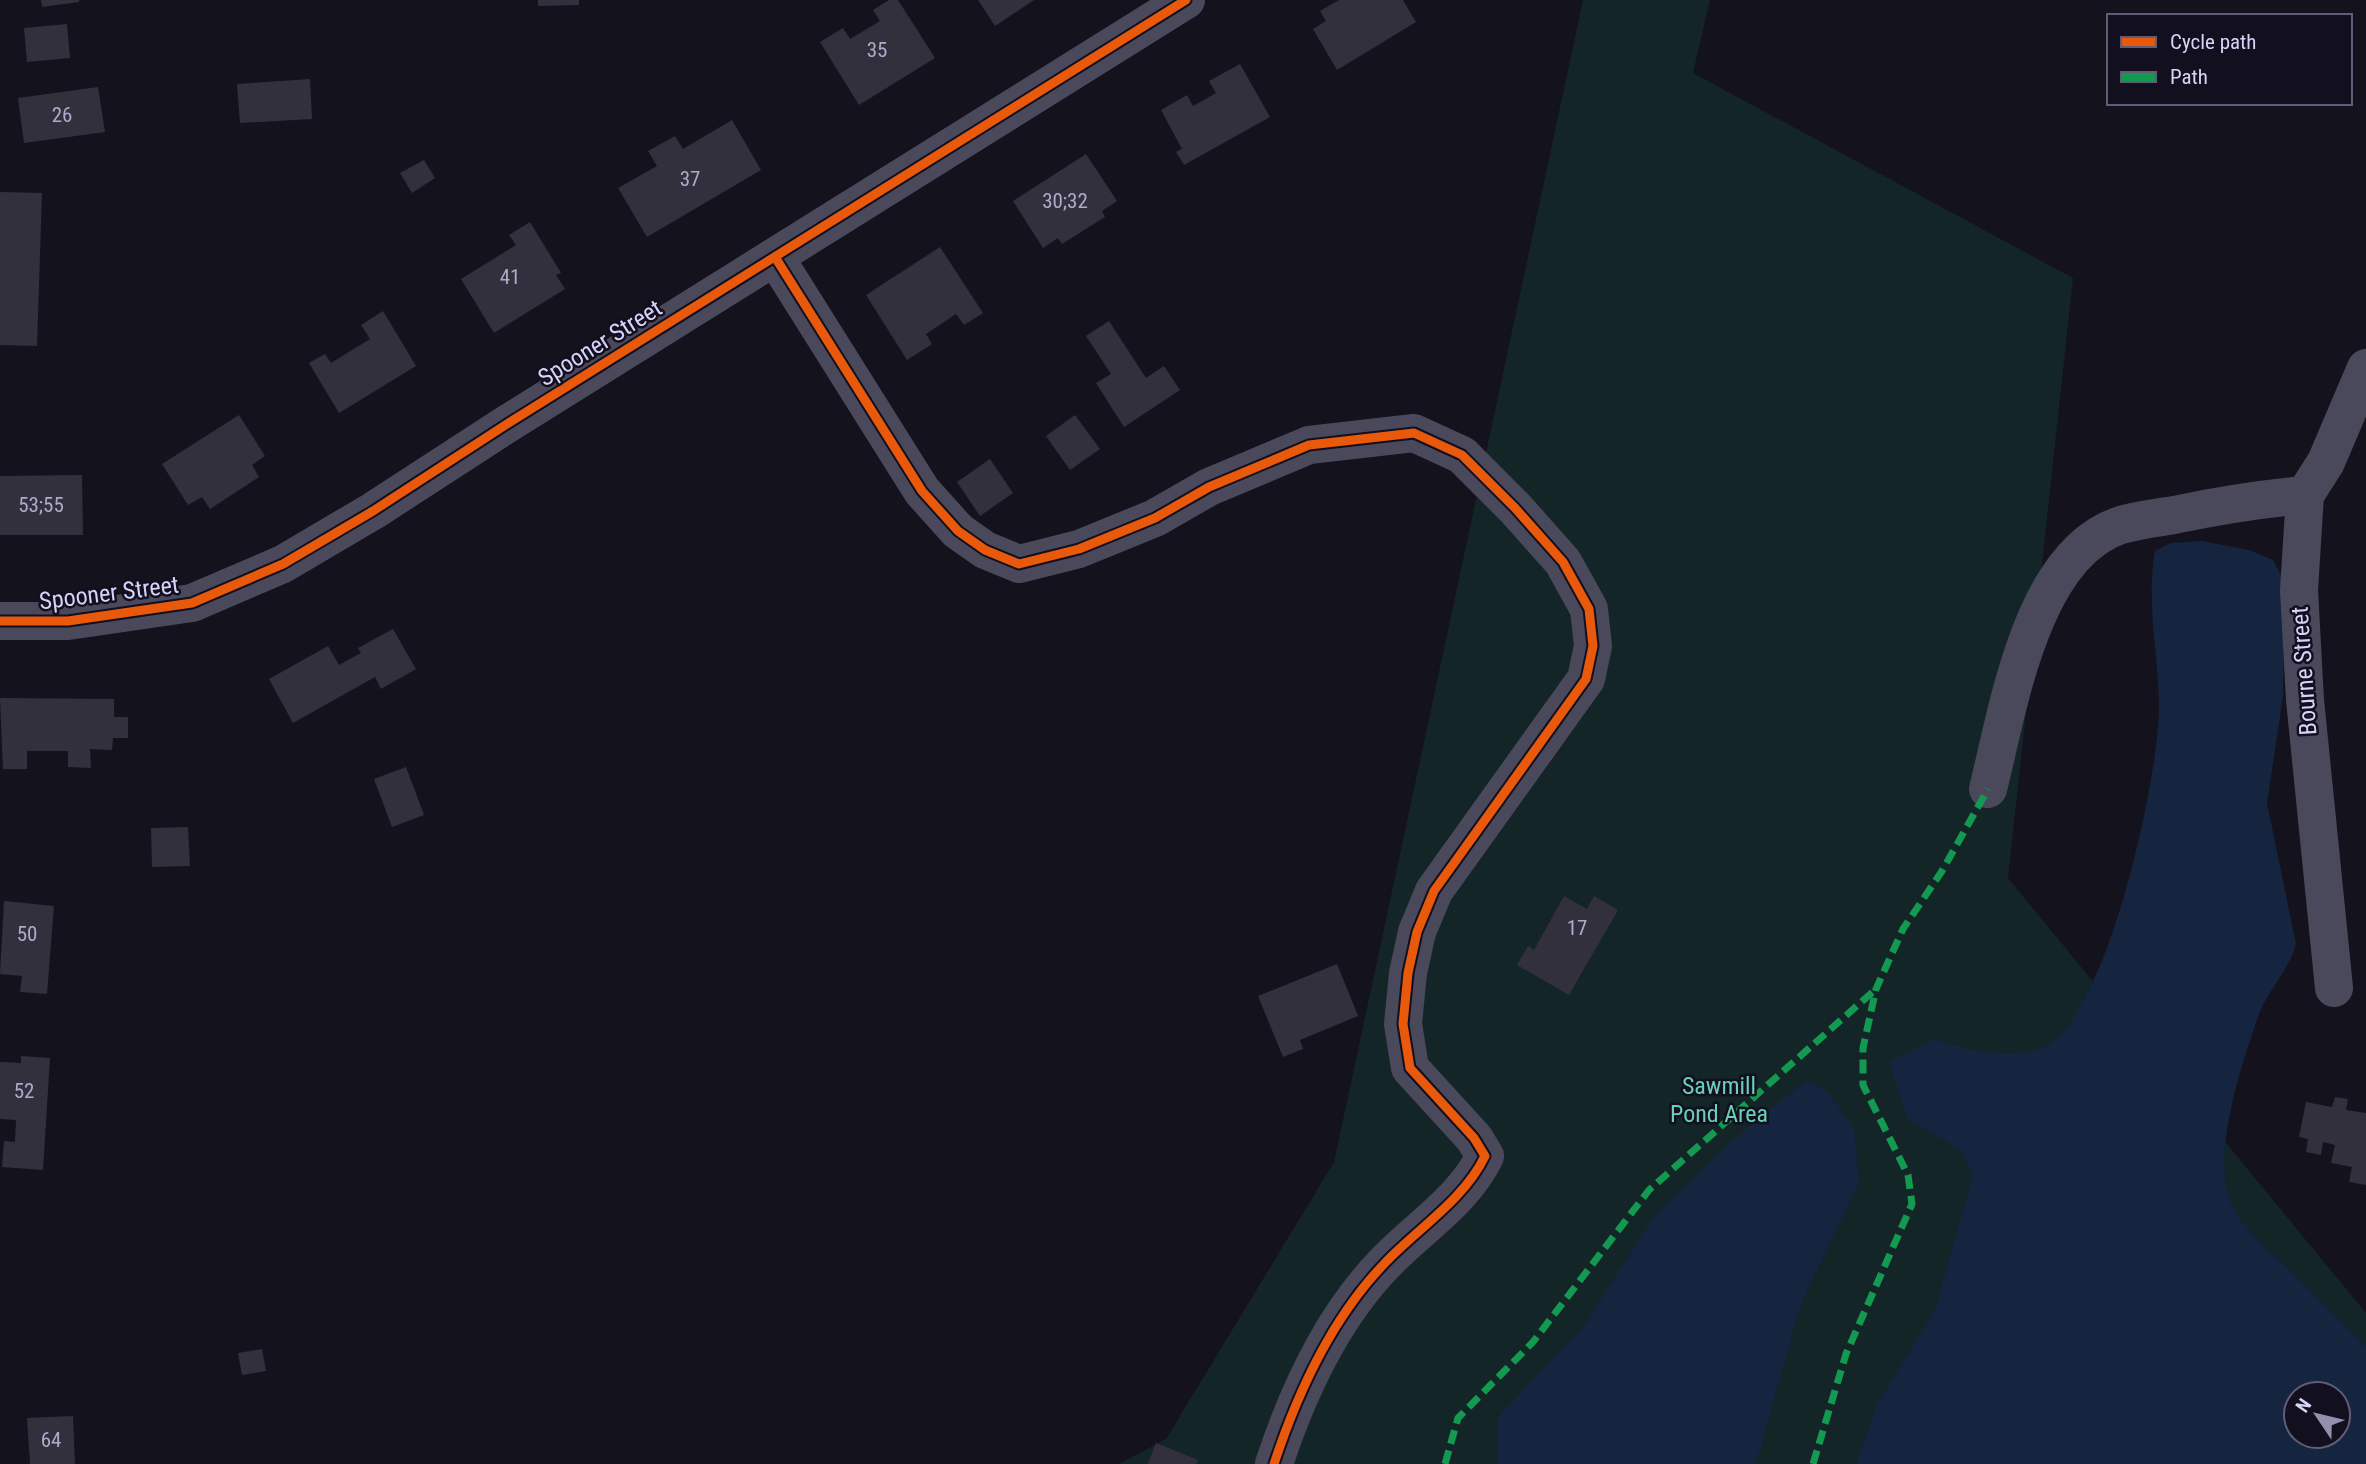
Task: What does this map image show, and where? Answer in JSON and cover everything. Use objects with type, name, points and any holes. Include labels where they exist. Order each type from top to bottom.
[{"type":"street","name":"Spooner Street","points":[[0,621],[68,621],[192,603],[283,564],[373,511],[1186,0]]},
{"type":"street","points":[[775,257],[922,491],[958,531],[985,550],[1019,564],[1079,549],[1155,518],[1209,487],[1309,445],[1414,433],[1462,455],[1515,508],[1563,562],[1589,609],[1593,646],[1586,679],[1434,891],[1417,932],[1408,973],[1403,1024],[1410,1068],[1474,1138],[1485,1156],[1475,1177],[1382,1265],[1352,1304],[1313,1370],[1274,1464]]},
{"type":"street","name":"Bourne Street","points":[[2334,988],[2305,699],[2299,590],[2305,495],[2326,462],[2366,368]]},
{"type":"street","points":[[1988,789],[2027,634],[2062,571],[2094,540],[2120,526],[2248,500],[2305,495]]},
{"type":"green space","name":"Sawmill Pond Area","points":[[1583,0],[1710,0],[1693,73],[2073,278],[2008,878],[2366,1313],[2366,1464],[1119,1464],[1166,1439],[1334,1162]]},
{"type":"water","points":[[2202,541],[2249,550],[2273,560],[2285,582],[2283,697],[2267,803],[2296,944],[2289,963],[2259,1014],[2237,1083],[2226,1138],[2226,1187],[2233,1207],[2250,1231],[2366,1347],[2366,1464],[1856,1464],[1877,1404],[1935,1310],[1973,1175],[1962,1151],[1907,1119],[1889,1062],[1934,1039],[1999,1053],[2038,1049],[2063,1031],[2086,996],[2107,948],[2125,894],[2150,783],[2159,704],[2152,608],[2155,551],[2170,543]]},
{"type":"water","points":[[1806,1080],[1827,1091],[1854,1129],[1859,1184],[1801,1303],[1756,1464],[1497,1464],[1497,1418],[1586,1323],[1652,1219],[1727,1145]]},
{"type":"building","points":[[41,0],[79,0],[79,2],[42,7]]},
{"type":"building","points":[[538,0],[579,0],[579,5],[538,6]]},
{"type":"building","points":[[889,0],[898,0],[935,58],[859,105],[820,42],[843,28],[850,39],[880,21],[873,10]]},
{"type":"building","points":[[978,0],[1034,0],[995,26]]},
{"type":"building","points":[[1339,0],[1403,0],[1416,22],[1337,70],[1313,29],[1326,21],[1320,11]]},
{"type":"building","points":[[67,24],[70,58],[27,62],[24,28]]},
{"type":"building","points":[[1240,64],[1270,117],[1184,165],[1176,152],[1182,149],[1161,110],[1187,95],[1193,106],[1216,93],[1209,81]]},
{"type":"building","points":[[310,79],[312,119],[240,123],[237,84]]},
{"type":"building","points":[[98,87],[105,132],[24,143],[18,98]]},
{"type":"building","points":[[732,120],[761,170],[647,237],[618,188],[657,166],[648,151],[675,136],[683,149]]},
{"type":"building","points":[[1086,154],[1117,201],[1102,211],[1105,217],[1062,244],[1058,238],[1043,248],[1013,201]]},
{"type":"building","points":[[424,160],[435,178],[412,193],[400,173]]},
{"type":"building","points":[[0,192],[42,193],[37,346],[0,345]]},
{"type":"building","points":[[530,222],[561,273],[556,275],[565,289],[494,333],[461,279],[516,245],[509,235]]},
{"type":"building","points":[[940,247],[983,313],[964,325],[956,314],[926,334],[932,344],[907,360],[866,295]]},
{"type":"building","points":[[383,311],[416,366],[339,413],[309,363],[325,354],[331,363],[370,339],[361,325]]},
{"type":"building","points":[[1109,321],[1146,378],[1164,366],[1180,390],[1124,427],[1096,383],[1111,374],[1086,336]]},
{"type":"building","points":[[239,415],[265,456],[252,465],[259,477],[210,509],[202,497],[188,505],[162,464]]},
{"type":"building","points":[[1075,415],[1100,449],[1070,470],[1046,436]]},
{"type":"building","points":[[990,459],[1013,493],[980,516],[957,482]]},
{"type":"building","points":[[82,475],[83,535],[0,535],[0,476]]},
{"type":"building","points":[[393,629],[416,669],[381,689],[375,677],[293,723],[269,679],[328,646],[339,665],[361,653],[358,648]]},
{"type":"building","points":[[0,698],[114,699],[114,717],[128,717],[128,738],[113,738],[112,750],[90,749],[91,768],[68,767],[68,751],[27,751],[27,769],[3,769]]},
{"type":"building","points":[[406,767],[424,815],[392,827],[374,779]]},
{"type":"building","points":[[188,827],[190,866],[152,867],[151,828]]},
{"type":"building","points":[[1564,896],[1587,909],[1594,896],[1618,910],[1569,995],[1517,965],[1528,946],[1534,950]]},
{"type":"building","points":[[4,901],[54,906],[47,994],[20,992],[22,976],[0,974]]},
{"type":"building","points":[[1337,964],[1358,1016],[1300,1040],[1303,1049],[1283,1057],[1258,996]]},
{"type":"building","points":[[21,1056],[50,1058],[43,1170],[2,1167],[4,1141],[15,1142],[16,1120],[0,1119],[0,1062],[21,1063]]},
{"type":"building","points":[[2335,1097],[2348,1099],[2346,1110],[2366,1113],[2366,1185],[2349,1182],[2352,1167],[2331,1163],[2335,1145],[2323,1142],[2321,1155],[2306,1152],[2308,1139],[2299,1137],[2306,1102],[2332,1107]]},
{"type":"building","points":[[262,1349],[266,1371],[242,1375],[238,1353]]},
{"type":"building","points":[[73,1416],[75,1464],[30,1464],[27,1418]]},
{"type":"building","points":[[1156,1443],[1198,1460],[1196,1464],[1148,1464]]},
{"type":"marked path","points":[[1813,1464],[1846,1354],[1912,1204],[1908,1175],[1863,1085],[1863,1048],[1876,989],[1903,929],[1942,871],[1988,789]]},
{"type":"marked path","points":[[1445,1464],[1458,1418],[1533,1342],[1649,1190],[1876,989]]},
{"type":"cycle path","points":[[0,621],[68,621],[192,603],[283,564],[373,511],[507,424],[1186,0]]},
{"type":"cycle path","points":[[775,257],[922,491],[958,531],[985,550],[1019,564],[1079,549],[1155,518],[1209,487],[1309,445],[1414,433],[1462,455],[1515,508],[1563,562],[1589,609],[1593,646],[1586,679],[1434,891],[1417,932],[1408,973],[1403,1024],[1410,1068],[1474,1138],[1485,1156],[1465,1187],[1384,1264],[1348,1308],[1305,1384],[1274,1464]]}]
